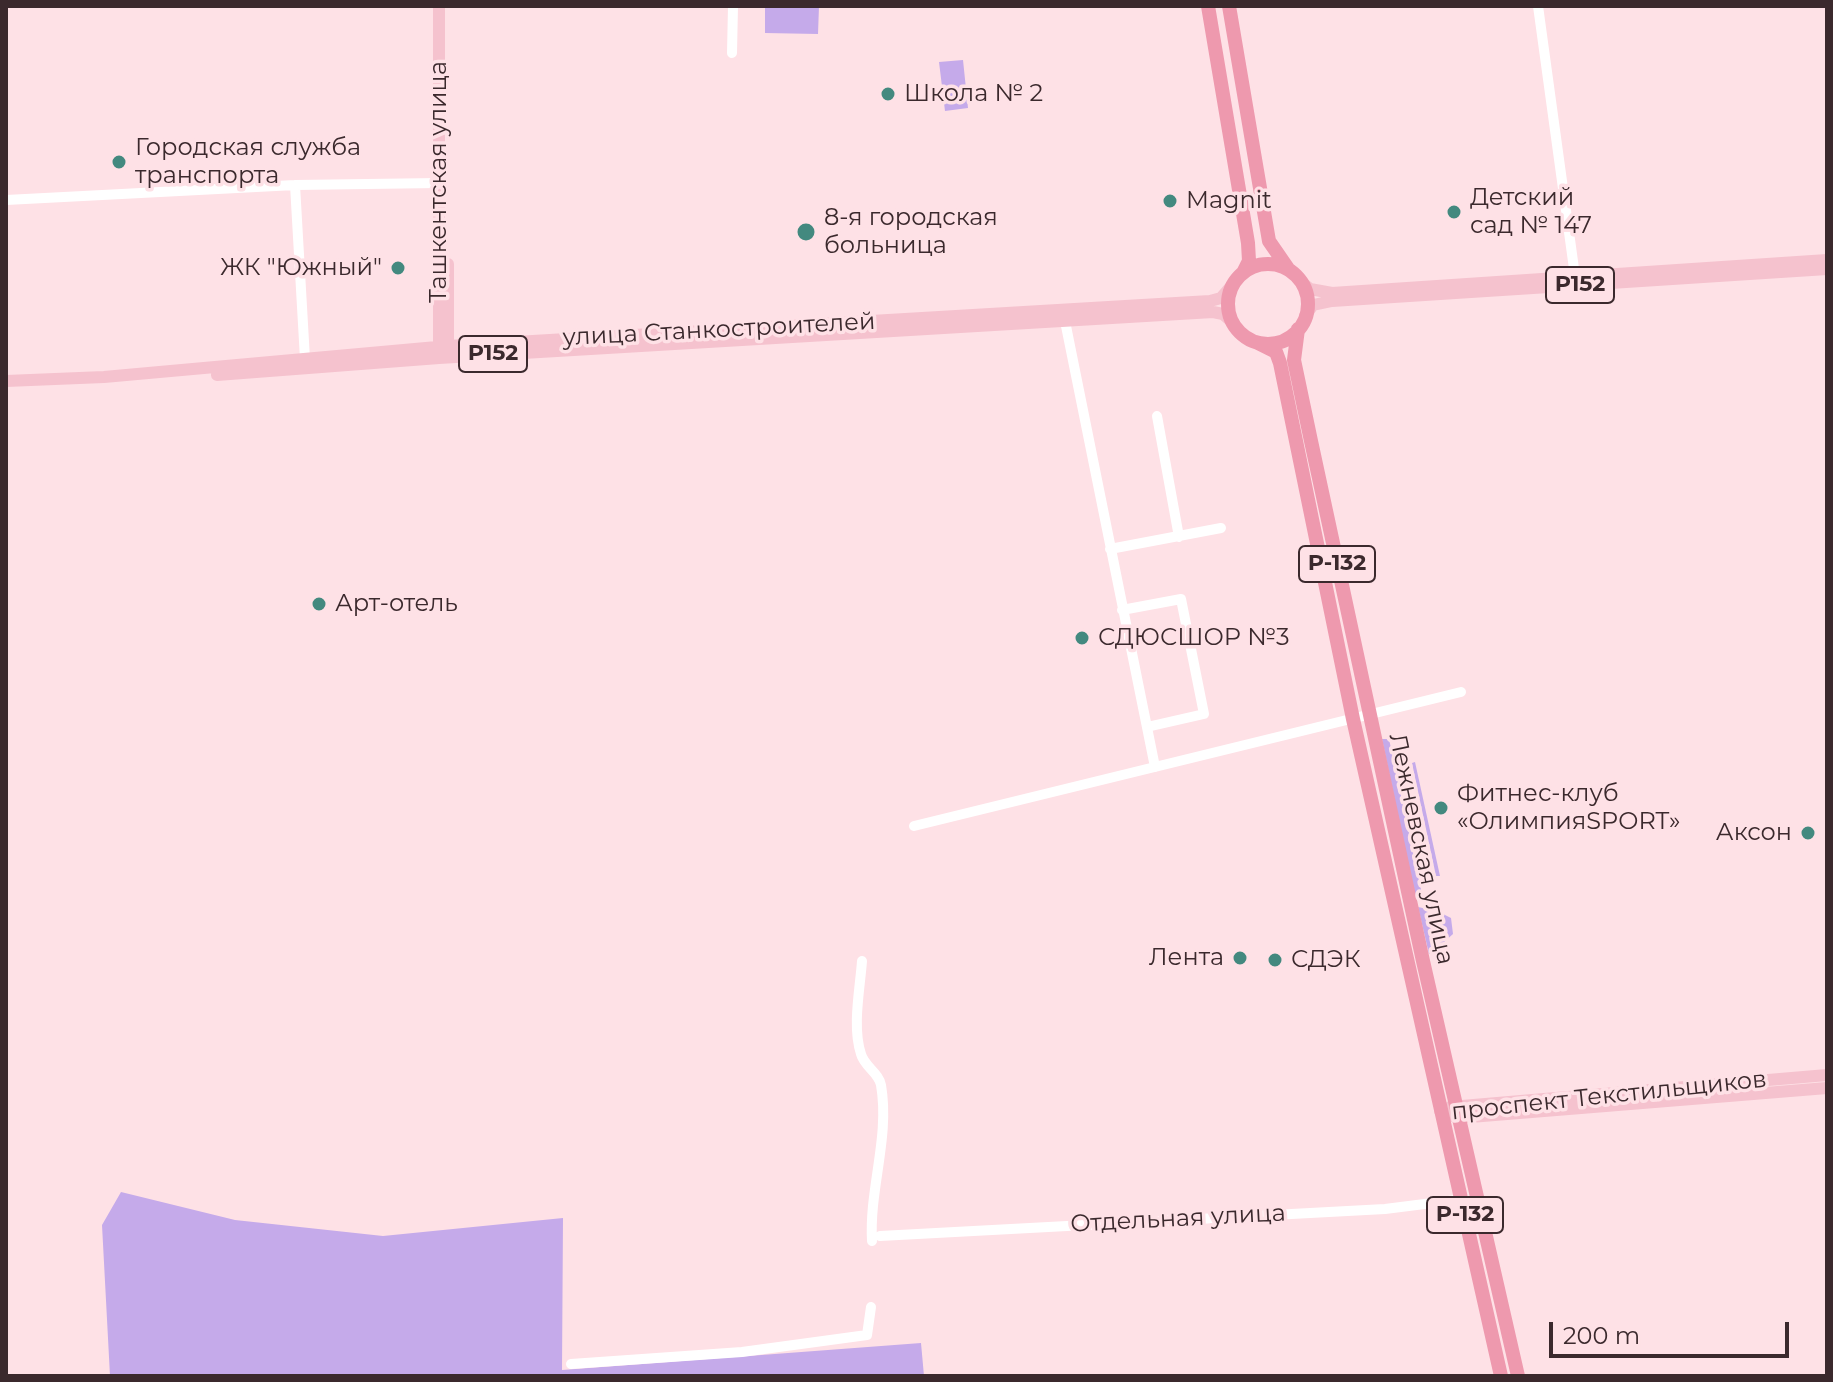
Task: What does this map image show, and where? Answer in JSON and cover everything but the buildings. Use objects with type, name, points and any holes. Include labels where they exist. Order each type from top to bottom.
[{"type":"highway","points":[[1208,6],[1249,249],[1249,261],[1229,299],[1232,322],[1256,342],[1279,341],[1302,323],[1307,297],[1300,281],[1269,241],[1229,6]]},
{"type":"highway","points":[[1238,278],[1265,264],[1289,270]]},
{"type":"highway","name":"Лежневская улица","points":[[1302,323],[1294,360],[1456,1112],[1518,1376]]},
{"type":"highway","name":"Лежневская улица","points":[[1256,342],[1276,352],[1280,363],[1353,719],[1501,1376]]},
{"type":"main road","name":"Ташкентская улица","points":[[439,6],[444,162]]},
{"type":"main road","name":"Ташкентская улица","points":[[443,352],[443,183],[448,6]]},
{"type":"main road","name":"Р152","points":[[1302,323],[1313,305],[1332,301],[1827,260]]},
{"type":"main road","name":"Р152","points":[[1300,281],[1310,289],[1332,293],[1827,269]]},
{"type":"main road","name":"улица Станкостроителей","points":[[6,388],[104,384],[443,352],[1210,301],[1221,298],[1238,278]]},
{"type":"main road","name":"улица Станкостроителей","points":[[6,381],[305,359],[1213,312],[1223,314],[1232,322]]},
{"type":"main road","name":"проспект Текстильщиков","points":[[1456,1112],[1827,1075]]},
{"type":"main road","name":"проспект Текстильщиков","points":[[1440,1111],[1827,1088]]},
{"type":"street","points":[[732,53],[733,6]]},
{"type":"street","points":[[1538,6],[1576,281]]},
{"type":"street","points":[[6,200],[295,185],[443,183]]},
{"type":"street","points":[[295,185],[305,359]]},
{"type":"street","points":[[1065,321],[1155,767]]},
{"type":"street","points":[[1157,416],[1179,537]]},
{"type":"street","points":[[1110,549],[1221,528]]},
{"type":"street","points":[[1122,610],[1181,599],[1204,714],[1147,727]]},
{"type":"street","points":[[914,826],[1461,692]]},
{"type":"street","name":"Отдельная улица","points":[[862,961],[858,1009],[861,1055],[881,1082],[882,1129],[870,1213],[876,1238],[1385,1209],[1477,1197]]},
{"type":"street","points":[[571,1364],[742,1352],[867,1335],[871,1307]]},
{"type":"shaded area","points":[[765,6],[819,6],[818,34],[765,33]]},
{"type":"shaded area","points":[[963,60],[968,108],[945,111],[939,62]]},
{"type":"shaded area","points":[[1382,739],[1389,739],[1423,899],[1415,897]]},
{"type":"shaded area","points":[[1415,762],[1440,876],[1436,876],[1412,763]]},
{"type":"shaded area","points":[[1418,907],[1427,909],[1435,949],[1429,954]]},
{"type":"shaded area","points":[[1435,910],[1451,918],[1453,934],[1443,943],[1439,942]]},
{"type":"shaded area","points":[[121,1192],[235,1220],[383,1236],[563,1218],[562,1370],[921,1343],[924,1376],[110,1376],[102,1225]]},
{"type":"place","name":"Школа № 2","points":[[888,94]]},
{"type":"place","name":"Городская служба транспорта","points":[[119,162]]},
{"type":"place","name":"Magnit","points":[[1170,201]]},
{"type":"place","name":"Детский сад № 147","points":[[1454,212]]},
{"type":"place","name":"8-я городская больница","points":[[806,232]]},
{"type":"place","name":"ЖК \"Южный\"","points":[[398,268]]},
{"type":"place","name":"Арт-отель","points":[[319,604]]},
{"type":"place","name":"СДЮСШОР №3","points":[[1082,638]]},
{"type":"place","name":"Фитнес-клуб «ОлимпияSPORT»","points":[[1441,808]]},
{"type":"place","name":"Аксон","points":[[1808,833]]},
{"type":"place","name":"Лента","points":[[1240,958]]},
{"type":"place","name":"СДЭК","points":[[1275,960]]}]
